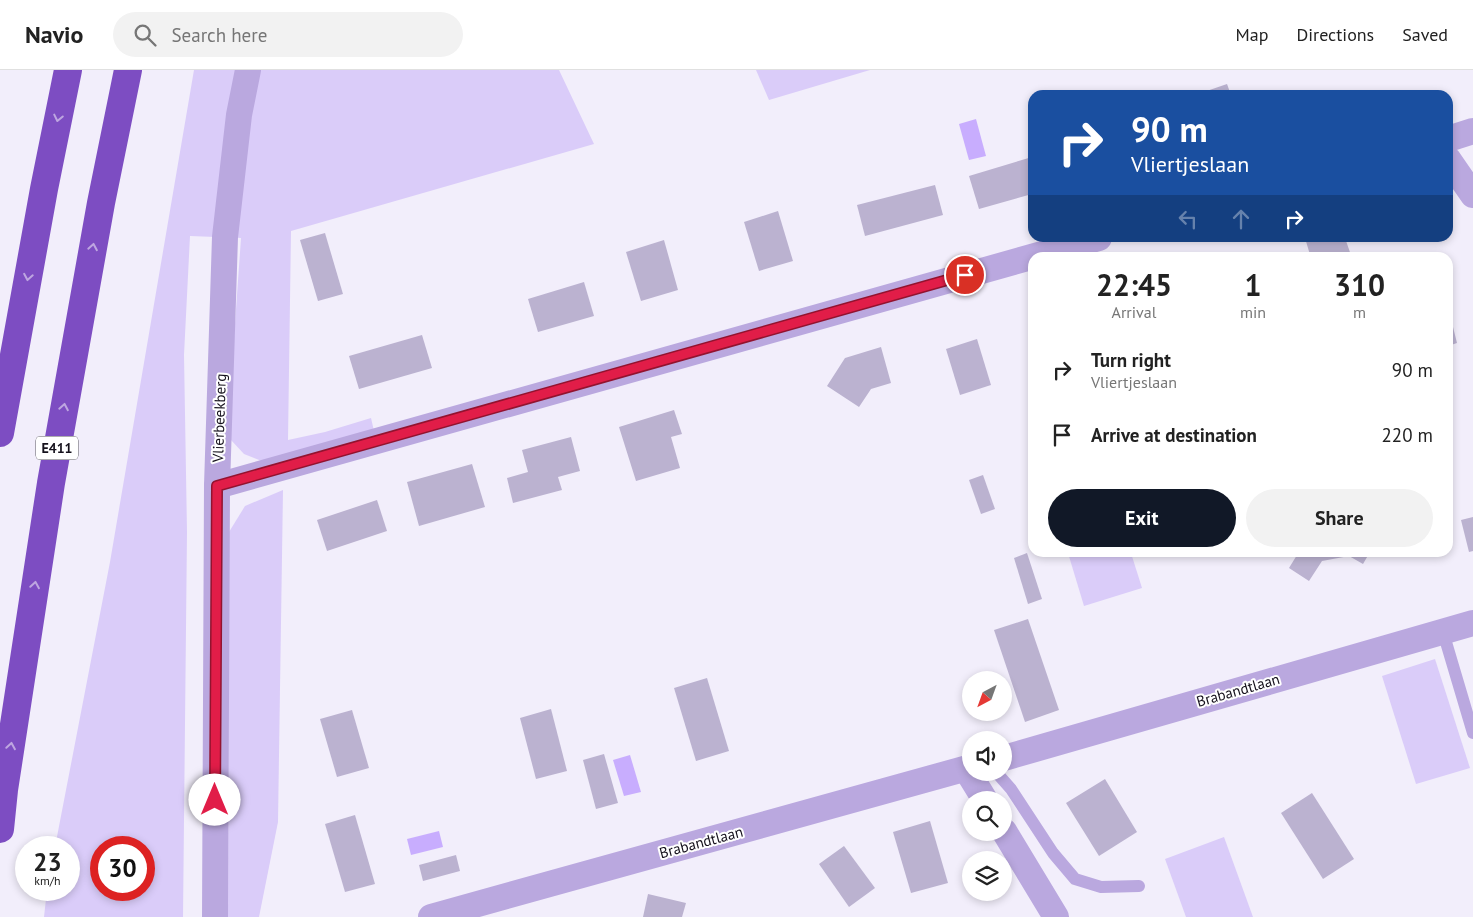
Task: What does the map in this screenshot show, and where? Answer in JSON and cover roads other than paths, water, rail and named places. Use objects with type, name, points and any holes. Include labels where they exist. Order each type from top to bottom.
[{"type":"highway","points":[[0,433],[44,189],[68,70]]},
{"type":"highway","name":"E411","points":[[0,829],[4,790],[51,483],[101,203],[128,70]]},
{"type":"street","name":"Vlierbeekberg","points":[[215,917],[217,486],[225,237],[239,114],[248,70]]},
{"type":"street","points":[[1453,137],[1473,131]]},
{"type":"street","points":[[1453,165],[1473,195]]},
{"type":"street","points":[[1049,252],[1085,242]]},
{"type":"street","points":[[217,486],[1028,258]]},
{"type":"street","name":"Brabandtlaan","points":[[1012,756],[1473,623]]},
{"type":"street","name":"Brabandtlaan","points":[[431,917],[962,770]]},
{"type":"street","points":[[1010,841],[1056,917]]},
{"type":"lane","points":[[1443,632],[1473,732]]},
{"type":"lane","points":[[1004,781],[1052,853],[1075,879],[1101,887],[1139,886]]}]
